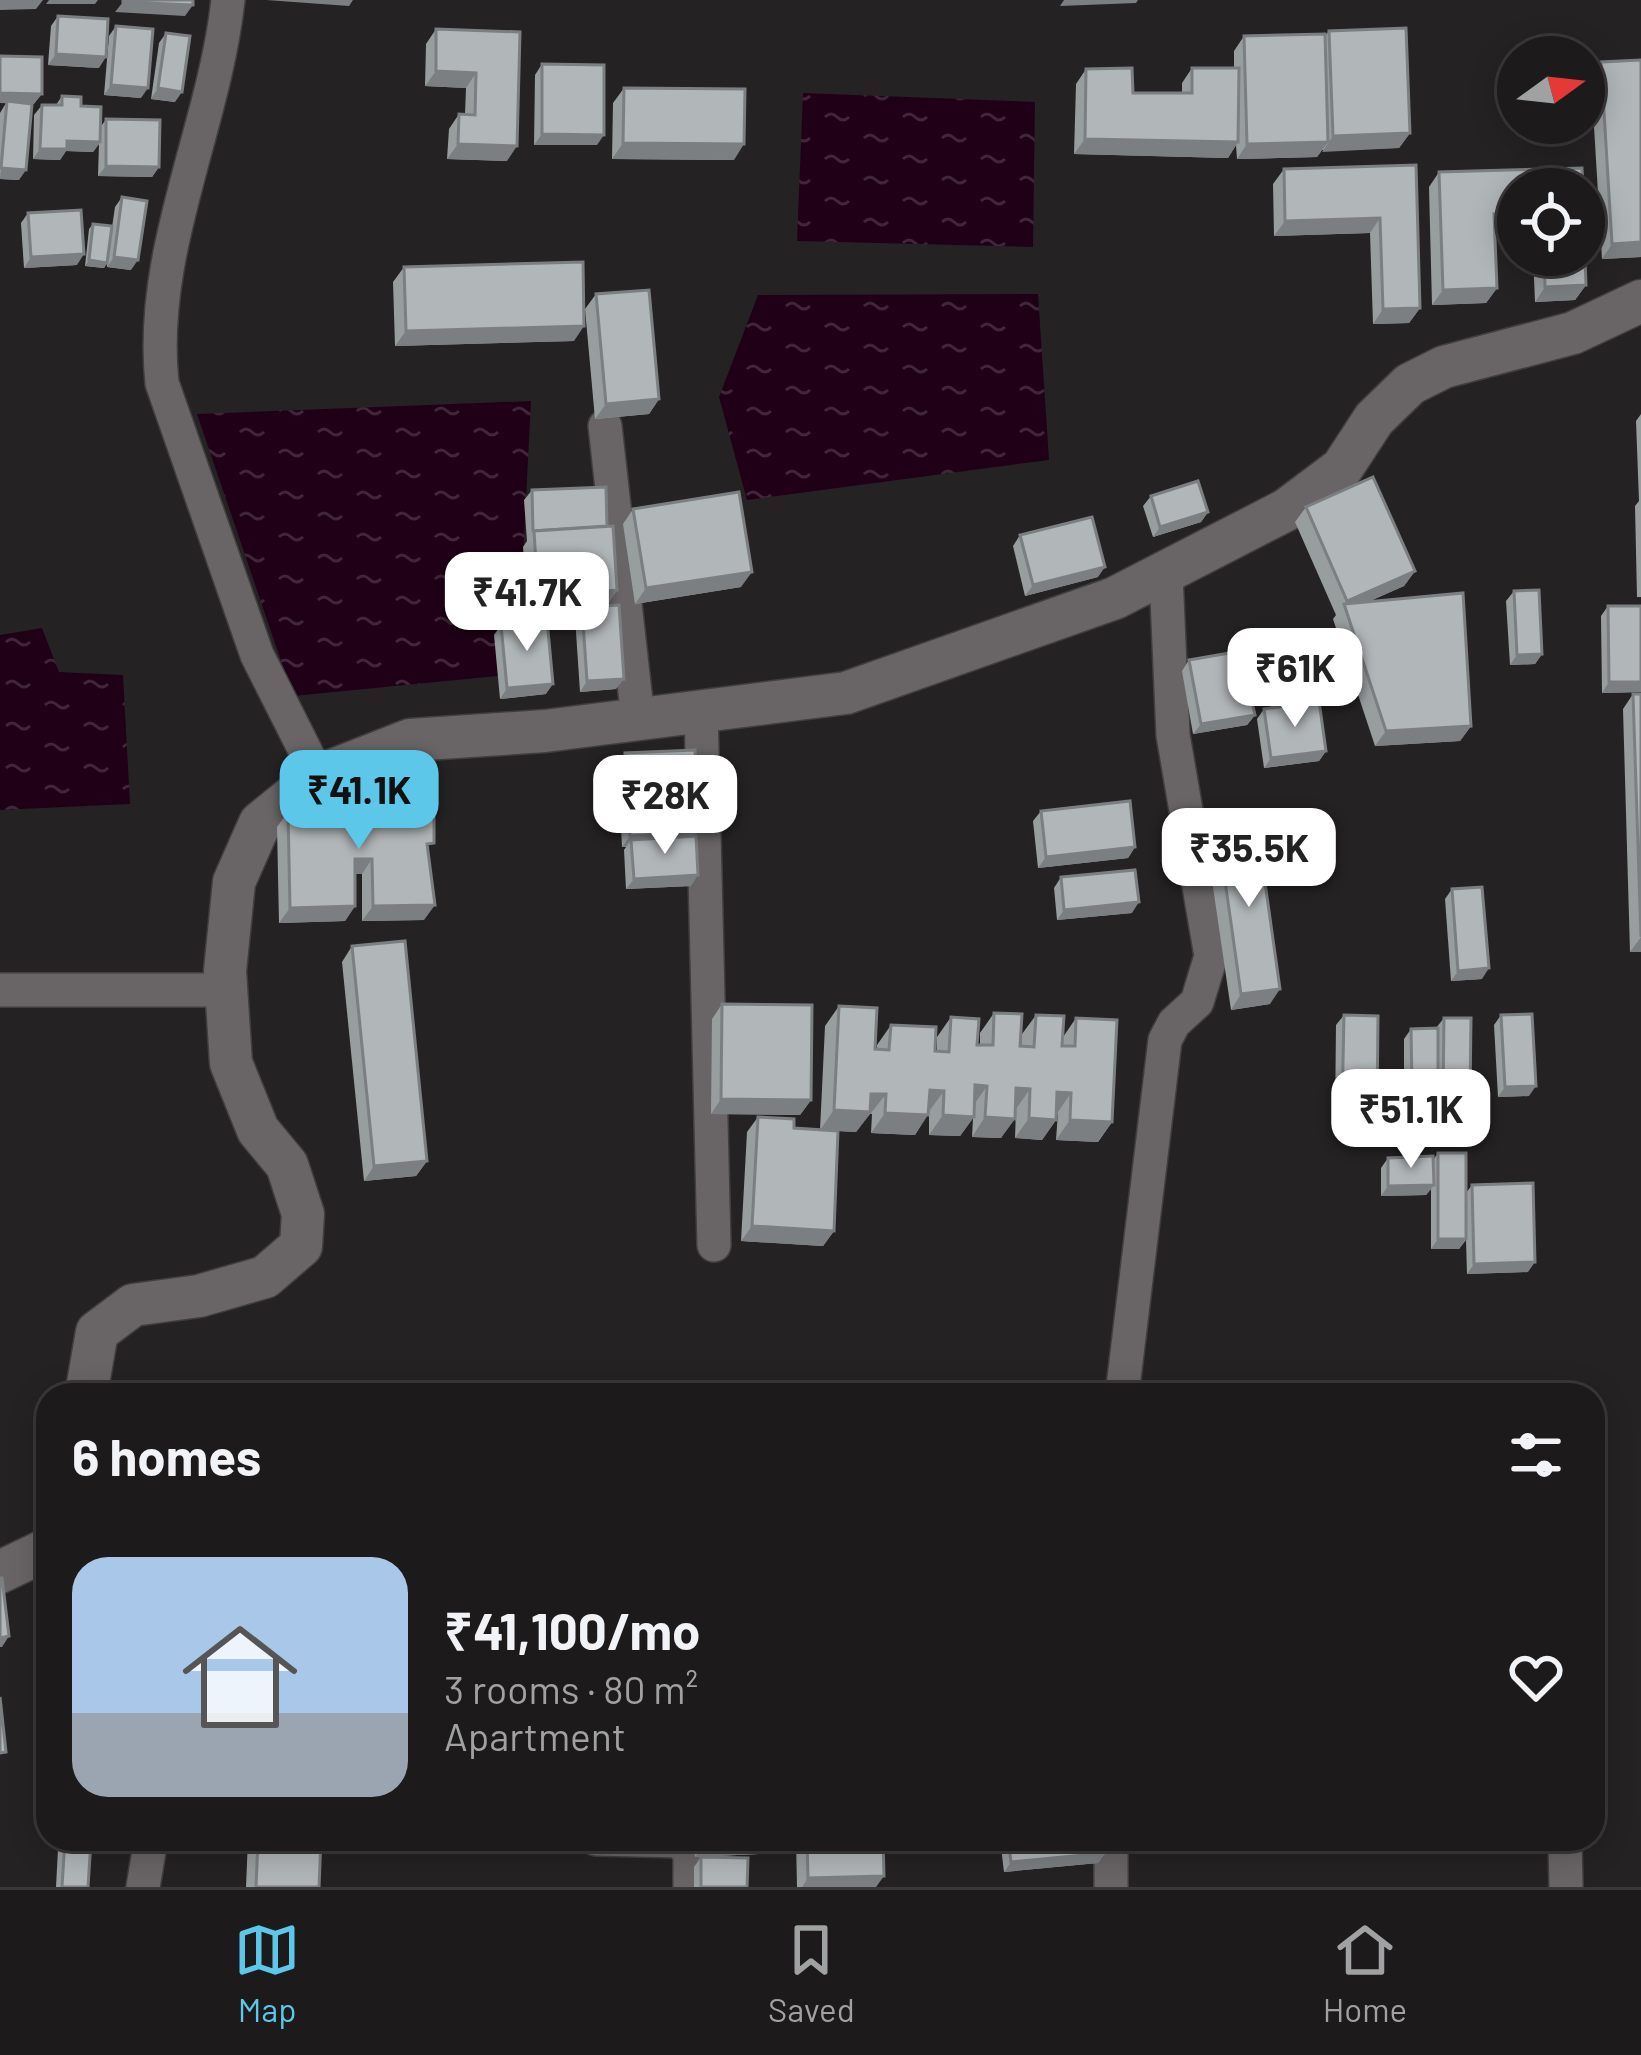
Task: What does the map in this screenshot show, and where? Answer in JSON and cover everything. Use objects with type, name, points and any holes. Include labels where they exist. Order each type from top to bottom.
[{"type":"street","points":[[228,0],[221,58],[175,226],[158,342],[162,383],[257,655],[318,776]]},
{"type":"street","points":[[88,1383],[97,1332],[133,1305],[199,1296],[265,1277],[301,1246],[303,1214],[287,1165],[258,1130],[231,1063],[226,990],[234,882],[260,823],[318,776],[410,740],[846,693],[1166,575],[1286,510],[1342,468],[1374,419],[1410,384],[1444,367],[1573,333],[1641,301]]},
{"type":"street","points":[[605,426],[638,719]]},
{"type":"street","points":[[1123,1383],[1165,1040],[1174,1023],[1198,1002],[1210,956],[1173,735],[1166,575]]},
{"type":"street","points":[[701,710],[714,1245]]},
{"type":"street","points":[[0,991],[226,990]]},
{"type":"street","points":[[0,1572],[36,1557]]},
{"type":"street","points":[[143,1887],[149,1851]]},
{"type":"street","points":[[689,1851],[690,1887]]},
{"type":"street","points":[[1111,1851],[1112,1887]]},
{"type":"street","points":[[1564,1851],[1566,1887]]},
{"type":"water","points":[[803,93],[1035,102],[1033,247],[797,241]]},
{"type":"water","points":[[1038,294],[1049,460],[747,500],[719,397],[758,295]]},
{"type":"water","points":[[531,401],[517,674],[293,696],[197,414]]},
{"type":"water","points":[[42,628],[59,672],[123,675],[130,804],[0,810],[0,635]]},
{"type":"building","points":[[193,0],[193,5],[123,2]]},
{"type":"building","points":[[58,16],[108,19],[106,57],[56,54]]},
{"type":"building","points":[[116,26],[153,29],[148,88],[111,85]]},
{"type":"building","points":[[1406,28],[1410,133],[1333,136],[1329,31]]},
{"type":"building","points":[[436,29],[520,32],[517,146],[458,144],[459,114],[475,115],[476,73],[436,71]]},
{"type":"building","points":[[166,33],[190,36],[182,92],[158,88]]},
{"type":"building","points":[[1325,34],[1328,142],[1247,144],[1244,36]]},
{"type":"building","points":[[0,56],[42,57],[42,94],[0,93]]},
{"type":"building","points":[[1641,60],[1641,242],[1612,244],[1605,62]]},
{"type":"building","points":[[542,64],[604,65],[604,135],[542,134]]},
{"type":"building","points":[[1132,68],[1133,93],[1192,93],[1192,68],[1239,68],[1238,142],[1085,139],[1086,69]]},
{"type":"building","points":[[624,88],[745,89],[744,144],[623,143]]},
{"type":"building","points":[[62,96],[81,97],[81,106],[101,107],[100,142],[67,141],[67,149],[40,149],[42,105],[62,105]]},
{"type":"building","points":[[7,101],[32,104],[26,170],[1,168]]},
{"type":"building","points":[[106,119],[160,120],[159,167],[106,166]]},
{"type":"building","points":[[1416,165],[1420,308],[1383,309],[1380,218],[1285,221],[1284,169]]},
{"type":"building","points":[[1497,170],[1497,288],[1443,290],[1439,172]]},
{"type":"building","points":[[122,197],[147,201],[138,260],[114,257]]},
{"type":"building","points":[[81,210],[84,254],[31,257],[28,213]]},
{"type":"building","points":[[93,224],[112,226],[107,263],[89,260]]},
{"type":"building","points":[[583,262],[584,326],[406,331],[404,267]]},
{"type":"building","points":[[1545,276],[1586,276],[1586,285],[1545,287]]},
{"type":"building","points":[[649,290],[659,399],[606,404],[596,294]]},
{"type":"building","points":[[1373,477],[1415,571],[1347,601],[1306,507]]},
{"type":"building","points":[[1198,481],[1208,512],[1160,527],[1151,496]]},
{"type":"building","points":[[606,487],[607,526],[533,531],[532,490]]},
{"type":"building","points":[[739,492],[752,572],[646,588],[633,509]]},
{"type":"building","points":[[1092,517],[1105,567],[1033,585],[1020,535]]},
{"type":"building","points":[[613,526],[617,590],[538,596],[534,531]]},
{"type":"building","points":[[1539,590],[1542,654],[1517,655],[1514,591]]},
{"type":"building","points":[[1463,593],[1471,726],[1386,731],[1344,604]]},
{"type":"building","points":[[619,605],[624,679],[587,681],[582,607]]},
{"type":"building","points":[[1608,606],[1641,606],[1641,682],[1609,682]]},
{"type":"building","points":[[547,620],[553,684],[507,688],[501,625]]},
{"type":"building","points":[[1241,651],[1255,715],[1201,724],[1189,660]]},
{"type":"building","points":[[1633,694],[1641,694],[1641,937]]},
{"type":"building","points":[[1319,701],[1326,751],[1271,758],[1264,709]]},
{"type":"building","points":[[695,750],[697,789],[626,792],[625,753]]},
{"type":"building","points":[[393,790],[393,815],[434,814],[434,843],[427,844],[435,905],[373,906],[372,859],[355,859],[355,906],[290,908],[288,812],[318,812],[318,792]]},
{"type":"building","points":[[694,795],[697,832],[630,836],[627,799]]},
{"type":"building","points":[[1130,801],[1135,847],[1046,857],[1041,811]]},
{"type":"building","points":[[1257,826],[1280,989],[1241,994],[1218,831]]},
{"type":"building","points":[[696,836],[698,875],[634,879],[631,840]]},
{"type":"building","points":[[1135,870],[1139,902],[1064,910],[1061,877]]},
{"type":"building","points":[[1482,887],[1489,968],[1458,971],[1452,889]]},
{"type":"building","points":[[405,941],[427,1161],[374,1166],[352,946]]},
{"type":"building","points":[[722,1004],[812,1005],[811,1100],[721,1099]]},
{"type":"building","points":[[839,1006],[877,1008],[875,1049],[889,1050],[891,1025],[936,1027],[935,1051],[949,1052],[951,1017],[979,1019],[977,1045],[993,1045],[994,1013],[1022,1014],[1020,1046],[1034,1047],[1036,1015],[1064,1016],[1062,1046],[1075,1046],[1076,1018],[1117,1020],[1112,1122],[1070,1120],[1071,1093],[1057,1092],[1056,1120],[1029,1118],[1030,1089],[1016,1088],[1015,1119],[985,1117],[987,1086],[975,1085],[974,1117],[943,1115],[944,1091],[930,1090],[928,1115],[885,1113],[886,1094],[871,1094],[870,1112],[834,1110]]},
{"type":"building","points":[[1532,1014],[1536,1086],[1505,1087],[1501,1015]]},
{"type":"building","points":[[1344,1015],[1378,1016],[1377,1109],[1342,1109]]},
{"type":"building","points":[[1444,1018],[1471,1018],[1470,1093],[1443,1093]]},
{"type":"building","points":[[1438,1028],[1438,1086],[1412,1086],[1411,1029]]},
{"type":"building","points":[[758,1117],[794,1119],[794,1128],[838,1131],[834,1231],[752,1226]]},
{"type":"building","points":[[1438,1153],[1466,1153],[1466,1239],[1438,1239]]},
{"type":"building","points":[[1433,1156],[1434,1185],[1388,1186],[1388,1158]]},
{"type":"building","points":[[1533,1183],[1535,1262],[1474,1264],[1472,1185]]},
{"type":"building","points":[[0,1578],[9,1636],[0,1638]]},
{"type":"building","points":[[0,1697],[6,1752],[0,1753]]},
{"type":"building","points":[[64,1851],[90,1851],[88,1887],[62,1887]]},
{"type":"building","points":[[258,1851],[320,1851],[319,1887],[256,1887]]},
{"type":"building","points":[[807,1851],[883,1851],[884,1876],[808,1878]]},
{"type":"building","points":[[1010,1851],[1105,1853],[1011,1862]]},
{"type":"building","points":[[701,1857],[748,1858],[747,1887],[701,1887]]}]
